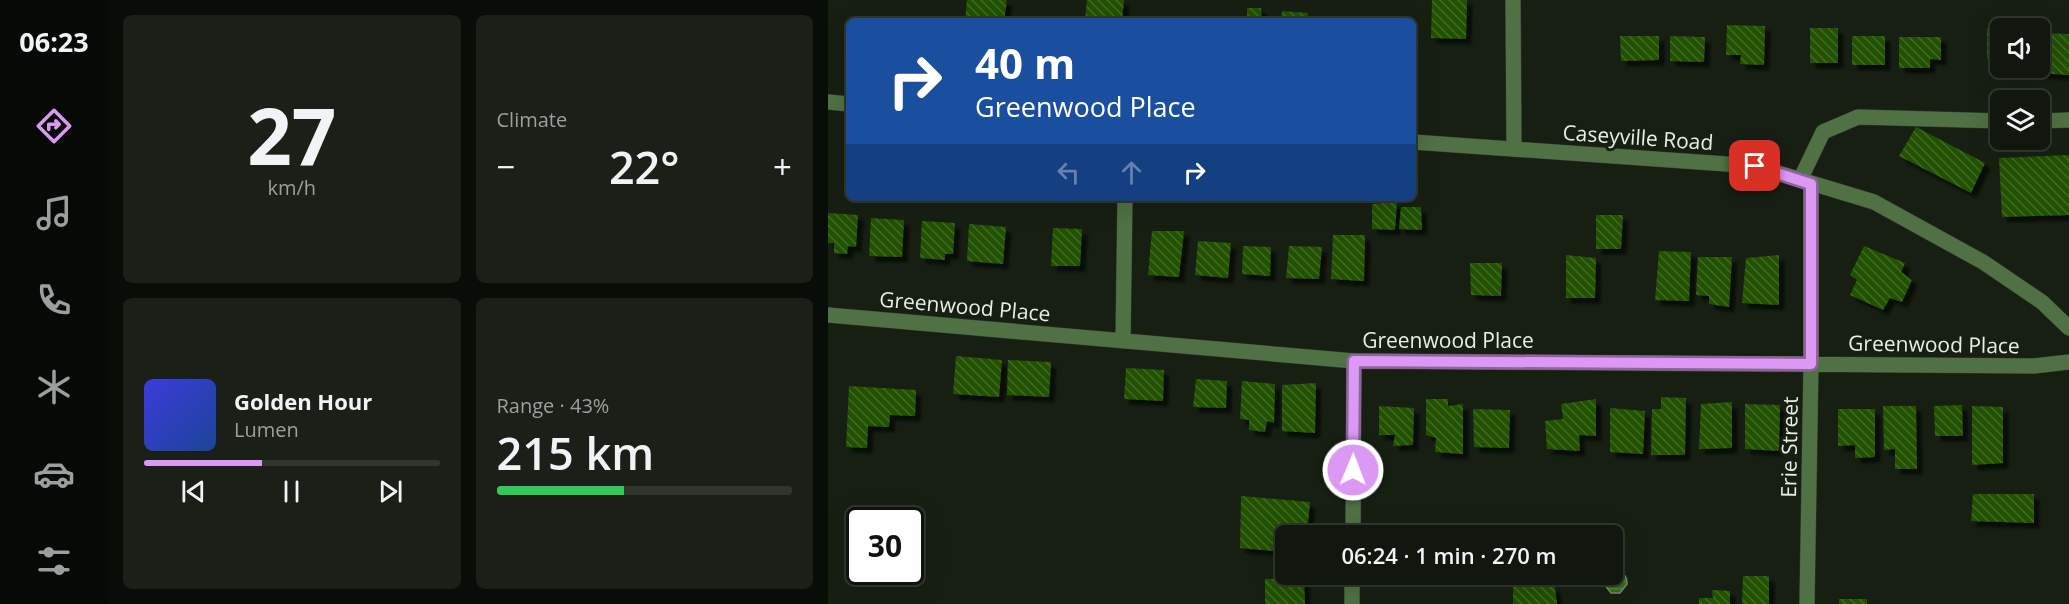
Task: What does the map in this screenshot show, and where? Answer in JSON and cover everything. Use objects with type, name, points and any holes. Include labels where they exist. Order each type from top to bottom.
[{"type":"street","points":[[1513,0],[1514,149]]},
{"type":"street","points":[[828,102],[846,104]]},
{"type":"street","points":[[1806,182],[1823,132],[1858,117],[1990,121]]},
{"type":"street","points":[[2050,121],[2069,120]]},
{"type":"street","name":"Caseyville Road","points":[[1416,142],[1755,166],[1874,202],[1983,262],[2042,302],[2069,328]]},
{"type":"street","name":"Erie Street","points":[[1806,182],[1811,364],[1807,604]]},
{"type":"street","points":[[1123,341],[1125,201]]},
{"type":"street","name":"Greenwood Place","points":[[828,315],[1354,361],[2034,366],[2069,362]]},
{"type":"street","points":[[1353,525],[1354,361]]},
{"type":"street","points":[[1352,585],[1352,604]]},
{"type":"shaded area","points":[[1623,574],[1627,584],[1620,593],[1611,593],[1605,585],[1623,585]]},
{"type":"building","points":[[967,0],[1007,0],[1004,18],[965,18]]},
{"type":"building","points":[[1087,0],[1124,0],[1122,18],[1085,18]]},
{"type":"building","points":[[1432,0],[1467,0],[1466,39],[1431,38]]},
{"type":"building","points":[[1247,8],[1261,8],[1262,18],[1247,18]]},
{"type":"building","points":[[1282,11],[1308,13],[1307,18],[1281,18]]},
{"type":"building","points":[[1727,25],[1765,26],[1764,65],[1740,64],[1741,55],[1726,55]]},
{"type":"building","points":[[1810,28],[1838,28],[1838,63],[1810,63]]},
{"type":"building","points":[[1987,28],[1990,28],[1990,59],[1987,59]]},
{"type":"building","points":[[2050,33],[2069,34],[2069,75],[2050,74]]},
{"type":"building","points":[[1620,36],[1659,36],[1659,60],[1621,61]]},
{"type":"building","points":[[1670,36],[1705,37],[1704,62],[1670,61]]},
{"type":"building","points":[[1852,36],[1885,36],[1885,65],[1852,65]]},
{"type":"building","points":[[1899,37],[1941,37],[1941,60],[1930,59],[1930,68],[1899,68]]},
{"type":"building","points":[[1916,127],[1985,163],[1971,193],[1899,156]]},
{"type":"building","points":[[2069,155],[2069,215],[2002,217],[1999,158]]},
{"type":"building","points":[[1397,202],[1395,230],[1372,229],[1372,204]]},
{"type":"building","points":[[1401,207],[1421,207],[1422,230],[1399,229]]},
{"type":"building","points":[[828,213],[858,215],[856,247],[848,246],[847,254],[834,253],[834,243],[828,243]]},
{"type":"building","points":[[1596,215],[1623,215],[1621,249],[1596,249]]},
{"type":"building","points":[[871,218],[904,220],[902,257],[869,256]]},
{"type":"building","points":[[922,221],[955,223],[953,254],[945,254],[945,260],[920,258]]},
{"type":"building","points":[[969,224],[1006,227],[1003,264],[967,261]]},
{"type":"building","points":[[1053,228],[1082,229],[1080,266],[1051,266]]},
{"type":"building","points":[[1152,231],[1184,231],[1179,277],[1148,275]]},
{"type":"building","points":[[1333,235],[1365,235],[1364,281],[1331,279]]},
{"type":"building","points":[[1198,241],[1231,243],[1228,278],[1195,275]]},
{"type":"building","points":[[1243,246],[1271,247],[1270,276],[1242,274]]},
{"type":"building","points":[[1289,246],[1322,247],[1319,279],[1286,278]]},
{"type":"building","points":[[1864,246],[1905,263],[1901,272],[1912,280],[1902,302],[1890,298],[1883,310],[1850,295],[1857,280],[1850,275]]},
{"type":"building","points":[[1659,251],[1691,252],[1689,301],[1655,300]]},
{"type":"building","points":[[1566,255],[1596,258],[1595,298],[1566,298]]},
{"type":"building","points":[[1779,255],[1779,305],[1742,303],[1746,258]]},
{"type":"building","points":[[1698,257],[1732,257],[1729,307],[1709,304],[1709,296],[1696,295]]},
{"type":"building","points":[[1470,263],[1502,263],[1501,296],[1471,295]]},
{"type":"building","points":[[956,356],[1002,360],[999,397],[953,394]]},
{"type":"building","points":[[1008,360],[1051,362],[1049,397],[1007,395]]},
{"type":"building","points":[[1126,368],[1164,370],[1163,401],[1124,399]]},
{"type":"building","points":[[1196,379],[1227,381],[1226,408],[1193,407]]},
{"type":"building","points":[[1242,381],[1275,384],[1274,423],[1267,421],[1265,432],[1249,430],[1249,420],[1240,419]]},
{"type":"building","points":[[1316,383],[1315,433],[1282,431],[1282,385]]},
{"type":"building","points":[[849,386],[916,390],[915,416],[890,415],[889,427],[868,426],[867,448],[846,447]]},
{"type":"building","points":[[1661,397],[1686,398],[1685,455],[1651,455],[1652,409],[1661,409]]},
{"type":"building","points":[[1426,399],[1448,399],[1448,406],[1463,404],[1463,454],[1435,452],[1436,438],[1426,435]]},
{"type":"building","points":[[1596,399],[1596,436],[1579,435],[1580,451],[1547,449],[1545,421],[1563,419],[1561,404]]},
{"type":"building","points":[[1732,402],[1732,448],[1699,449],[1701,404]]},
{"type":"building","points":[[1745,404],[1780,405],[1779,451],[1745,449]]},
{"type":"building","points":[[1962,405],[1963,436],[1935,436],[1934,406]]},
{"type":"building","points":[[1379,406],[1414,408],[1413,445],[1393,446],[1395,435],[1379,435]]},
{"type":"building","points":[[1883,406],[1916,406],[1917,469],[1895,469],[1895,449],[1884,450]]},
{"type":"building","points":[[1972,406],[2003,407],[2003,463],[1972,465]]},
{"type":"building","points":[[1610,408],[1645,411],[1643,454],[1610,452]]},
{"type":"building","points":[[1473,409],[1510,410],[1509,448],[1474,447]]},
{"type":"building","points":[[1838,409],[1875,409],[1875,457],[1855,458],[1855,445],[1838,446]]},
{"type":"building","points":[[1973,494],[2034,494],[2034,523],[1971,521]]},
{"type":"building","points":[[1241,496],[1310,502],[1308,525],[1275,525],[1275,551],[1240,548]]},
{"type":"building","points":[[1743,576],[1769,576],[1769,604],[1742,604]]},
{"type":"building","points":[[1265,579],[1275,579],[1275,585],[1304,585],[1305,604],[1265,604]]},
{"type":"building","points":[[1513,587],[1555,587],[1557,604],[1513,604]]},
{"type":"building","points":[[1712,590],[1730,591],[1730,604],[1699,604],[1699,598],[1713,598]]},
{"type":"building","points":[[1839,599],[1867,599],[1867,604],[1839,604]]},
{"type":"route","points":[[1353,470],[1354,361],[1811,364],[1811,184],[1755,166]]}]
